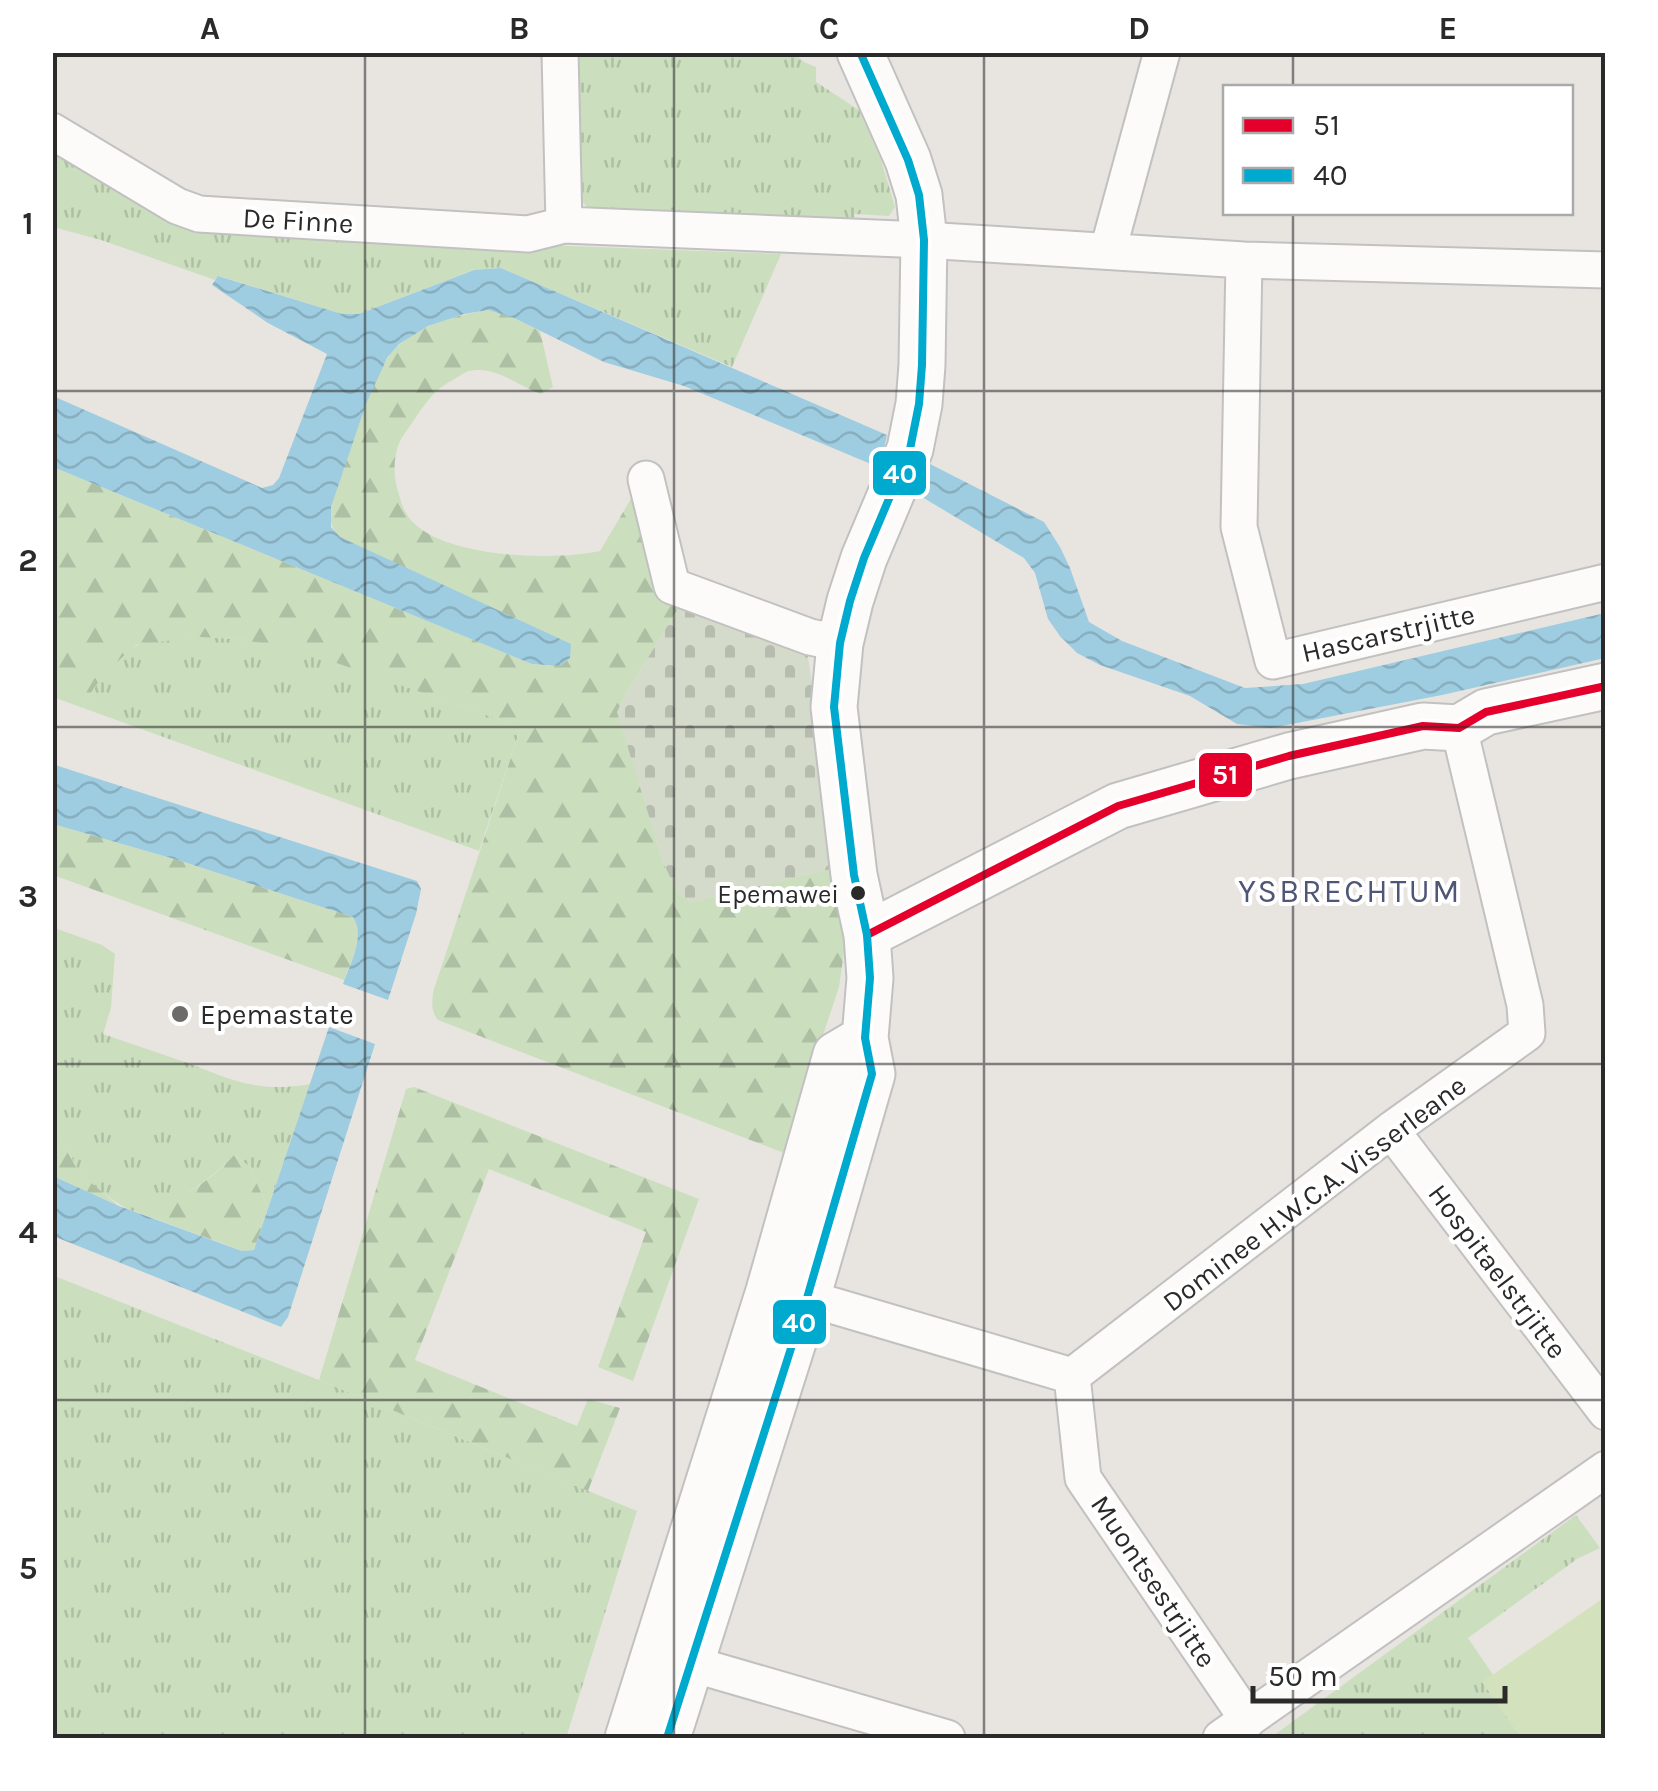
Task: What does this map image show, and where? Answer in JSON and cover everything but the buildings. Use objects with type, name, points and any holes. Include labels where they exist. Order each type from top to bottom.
[{"type":"street","points":[[560,52],[564,225]]},
{"type":"street","points":[[628,1738],[673,1660],[807,1298],[872,1074],[865,1038],[870,978],[867,936],[854,875],[834,708],[840,644],[850,601],[910,450],[922,365],[924,240],[919,194],[908,160],[860,52]]},
{"type":"street","points":[[1108,250],[1162,52]]},
{"type":"street","name":"De Finne","points":[[52,131],[177,206],[199,214],[528,234],[564,225],[924,240]]},
{"type":"street","points":[[924,240],[1244,260],[1606,270]]},
{"type":"street","name":"Hascarstrjitte","points":[[1244,260],[1239,528],[1273,661],[1606,582]]},
{"type":"street","points":[[646,479],[672,586],[810,638],[840,644]]},
{"type":"street","points":[[867,936],[1118,806],[1289,756],[1423,726],[1459,728],[1486,712],[1606,686]]},
{"type":"street","name":"Dominee H.W.C.A. Visserleane","points":[[1072,1376],[1391,1130],[1527,1033],[1526,1005],[1459,728]]},
{"type":"street","points":[[667,1738],[673,1660],[769,1292],[836,1055],[865,1038]]},
{"type":"street","name":"Hospitaelstrjitte","points":[[1391,1130],[1606,1412]]},
{"type":"street","points":[[807,1298],[1072,1376]]},
{"type":"street","name":"Muontsestrjitte","points":[[1072,1376],[1083,1478],[1234,1729]]},
{"type":"street","points":[[1234,1729],[1606,1469]]},
{"type":"street","points":[[673,1660],[947,1738]]},
{"type":"green space","points":[[573,53],[794,53],[816,67],[816,82],[859,110],[881,160],[895,207],[889,216],[854,214],[856,222],[591,212],[580,199]]},
{"type":"green space","points":[[52,147],[193,232],[781,254],[732,367],[501,268],[473,270],[359,314],[342,314],[219,276],[215,280],[53,227]]},
{"type":"green space","points":[[488,310],[540,331],[553,387],[541,394],[479,370],[465,372],[438,390],[396,451],[396,480],[406,513],[420,528],[467,548],[526,556],[580,554],[600,551],[642,480],[681,604],[618,712],[663,862],[677,892],[690,902],[840,867],[846,939],[839,987],[784,1153],[435,1017],[434,989],[521,727],[305,652],[240,639],[197,637],[136,645],[107,671],[83,708],[53,697],[53,467],[532,664],[560,666],[570,658],[570,644],[339,537],[332,524],[333,499],[374,384],[391,353],[431,325]]},
{"type":"green space","points":[[681,604],[807,650],[840,867],[690,902],[677,892],[663,862],[617,712]]},
{"type":"green space","points":[[164,639],[240,639],[305,651],[521,727],[479,851],[83,708],[104,674],[134,647]]},
{"type":"green space","points":[[53,824],[353,917],[358,940],[344,980],[53,875]]},
{"type":"green space","points":[[52,927],[102,945],[115,954],[111,1008],[103,1034],[257,1086],[310,1084],[268,1208],[249,1166],[234,1155],[188,1192],[145,1210],[133,1211],[122,1206],[79,1171],[53,1130]]},
{"type":"green space","points":[[414,1087],[699,1199],[633,1381],[598,1367],[646,1232],[489,1169],[415,1360],[577,1426],[588,1399],[620,1408],[588,1491],[319,1380],[406,1089]]},
{"type":"green space","points":[[53,1130],[65,1142],[83,1176],[119,1206],[53,1176]]},
{"type":"green space","points":[[234,1155],[249,1166],[268,1208],[254,1250],[243,1251],[134,1211],[188,1192]]},
{"type":"green space","points":[[52,1275],[637,1511],[566,1738],[53,1738]]},
{"type":"green space","points":[[1576,1515],[1600,1548],[1577,1559],[1468,1638],[1536,1738],[1270,1738]]},
{"type":"green space","points":[[1605,1597],[1605,1738],[1521,1738],[1482,1682]]},
{"type":"water","points":[[501,268],[887,435],[883,453],[871,464],[684,386],[604,362],[514,318],[488,310],[428,326],[399,344],[387,358],[366,404],[331,507],[331,527],[340,537],[571,644],[570,658],[560,666],[532,664],[53,467],[53,396],[262,488],[273,485],[327,354],[268,323],[212,285],[218,276],[342,314],[359,314],[474,270]]},
{"type":"water","points":[[928,463],[1044,522],[1070,568],[1089,622],[1122,641],[1245,688],[1303,684],[1605,613],[1605,658],[1271,728],[1237,724],[1190,696],[1100,665],[1077,653],[1048,619],[1035,573],[1024,558],[917,494]]},
{"type":"water","points":[[52,764],[417,881],[421,889],[416,914],[388,1000],[343,984],[357,941],[353,917],[53,824]]},
{"type":"water","points":[[329,1027],[375,1044],[288,1317],[281,1327],[53,1236],[53,1176],[119,1206],[242,1251],[254,1250]]},
{"type":"transit line","name":"40","points":[[667,1738],[807,1298],[872,1074],[865,1038],[870,978],[867,935],[854,875],[834,707],[840,643],[850,601],[910,449],[919,404],[924,240],[919,195],[908,160],[860,52]]},
{"type":"transit line","name":"51","points":[[867,935],[1118,806],[1289,756],[1423,726],[1459,728],[1486,712],[1606,686]]},
{"type":"place","name":"Epemawei","points":[[858,893]]},
{"type":"place","name":"Epemastate","points":[[180,1014]]},
{"type":"district","name":"YSBRECHTUM","points":[[1350,891]]}]
